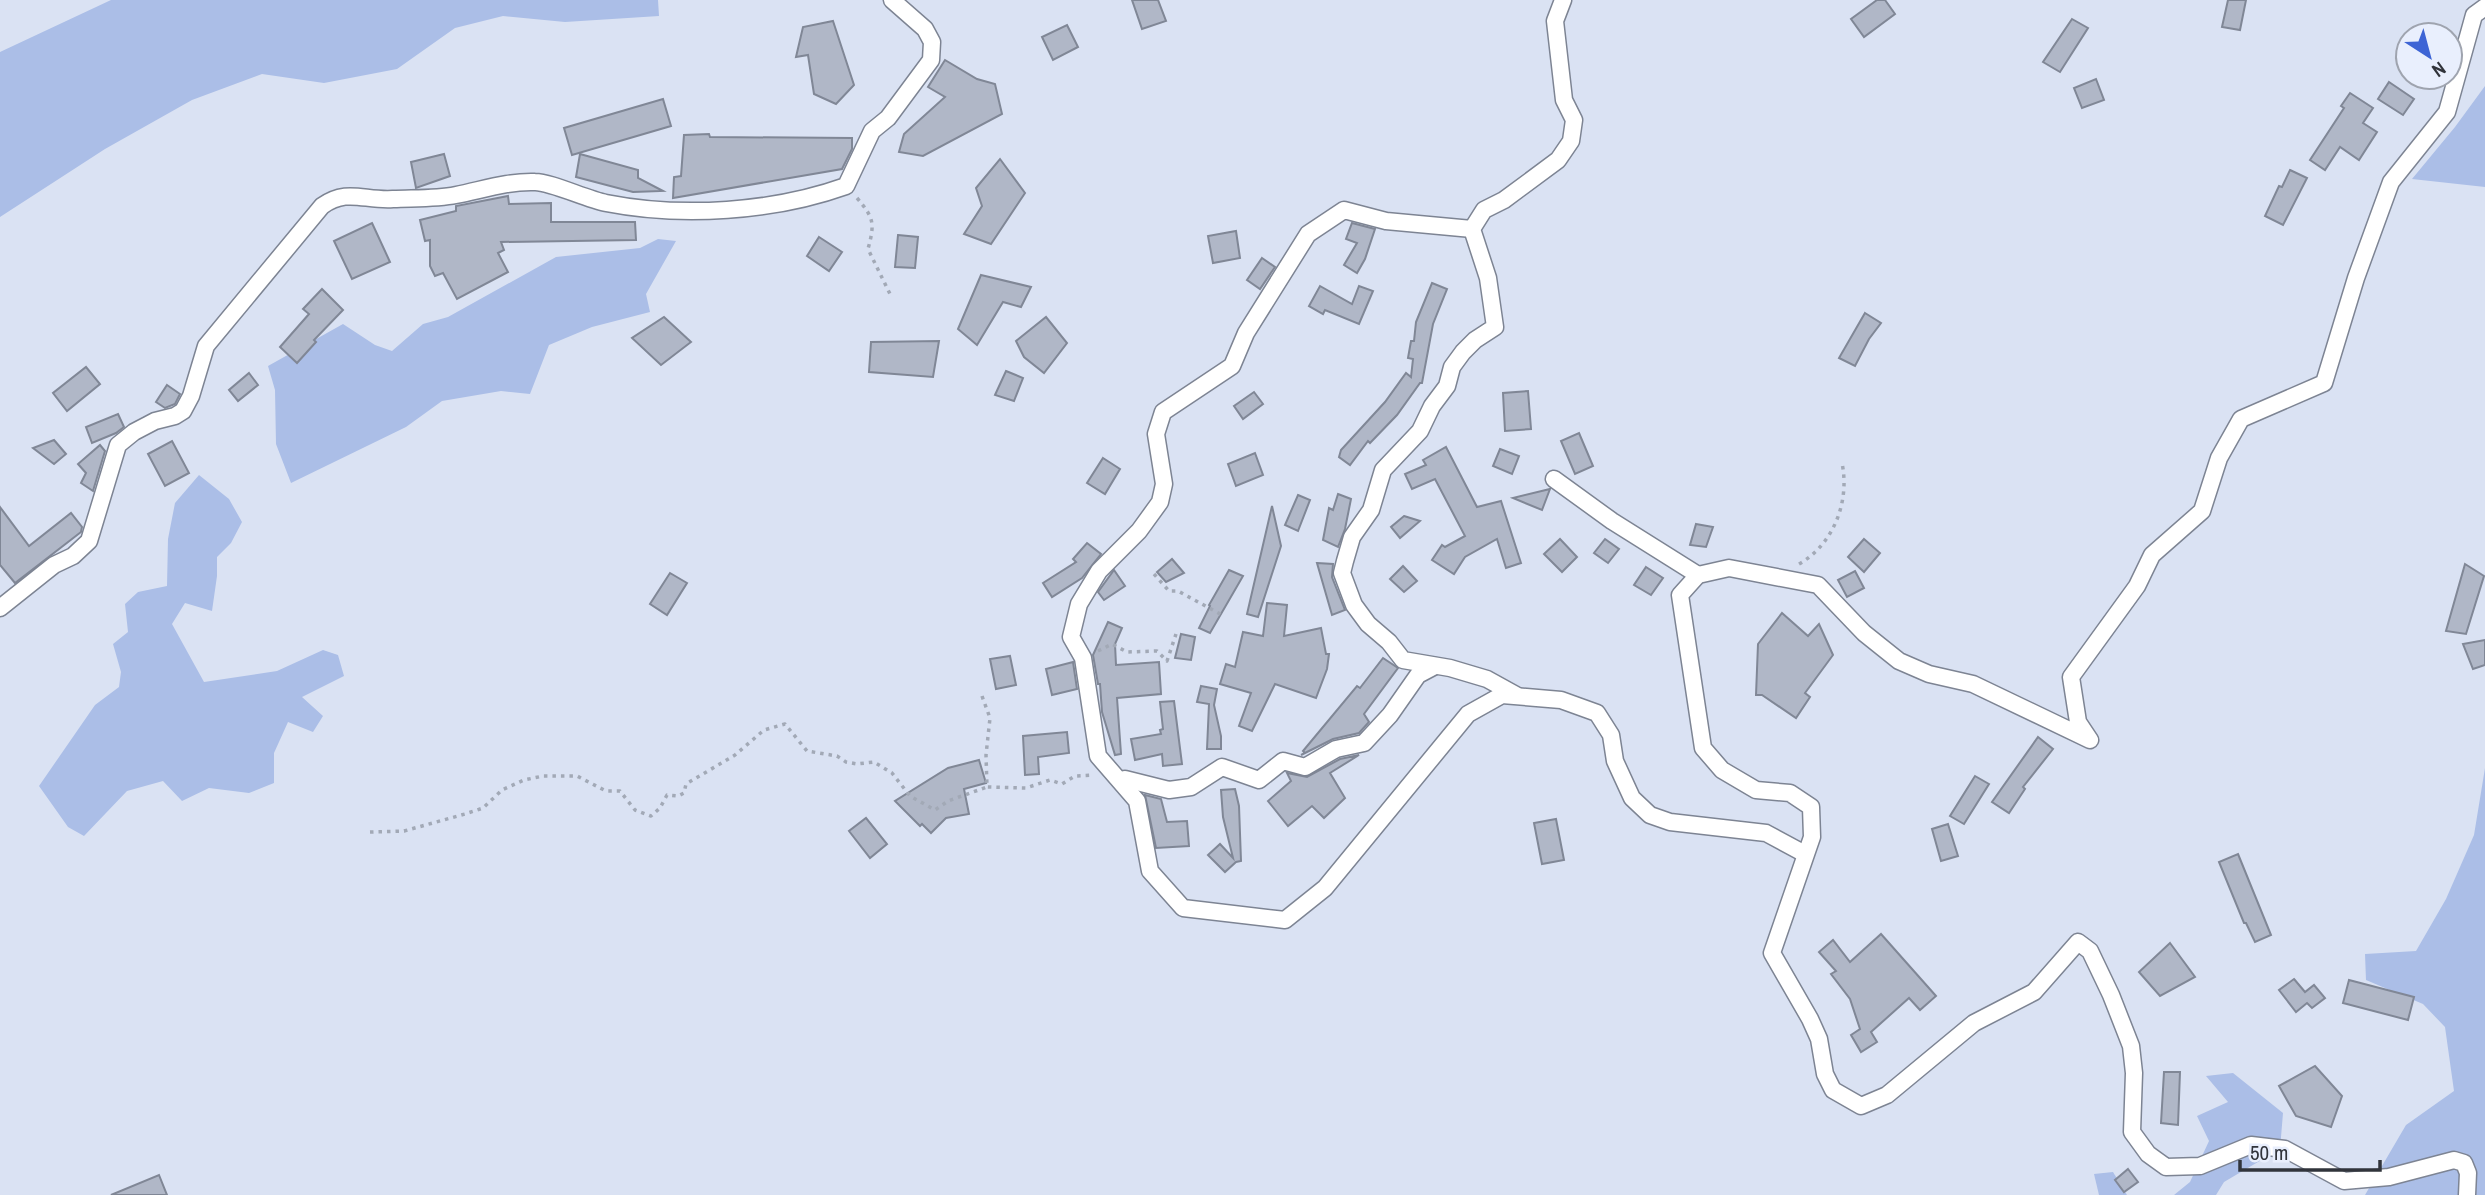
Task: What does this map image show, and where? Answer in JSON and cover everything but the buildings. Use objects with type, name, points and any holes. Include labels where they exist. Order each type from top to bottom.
[{"type":"street","points":[[0,608],[54,565],[73,556],[89,541],[118,445],[134,432],[155,421],[179,415],[183,411],[191,396],[206,346],[322,206],[333,198],[345,195],[374,200],[455,195],[488,186],[537,181],[605,203],[648,208],[724,212],[819,196],[846,186],[873,131],[887,118],[931,60],[933,42],[925,29],[892,0]]},
{"type":"street","points":[[1472,229],[1484,210],[1504,200],[1558,160],[1571,141],[1574,120],[1564,100],[1555,21],[1563,0]]},
{"type":"street","points":[[2467,1195],[2468,1173],[2464,1163],[2454,1160],[2389,1177],[2344,1181],[2285,1149],[2251,1145],[2200,1166],[2166,1167],[2148,1154],[2132,1132],[2134,1073],[2131,1046],[2090,951],[2078,942],[2034,992],[1974,1023],[1887,1095],[1861,1106],[1833,1090],[1825,1074],[1819,1039],[1772,953],[1811,837],[1811,807],[1790,793],[1756,790],[1722,770],[1703,748],[1680,595],[1698,575],[1729,568],[1818,585],[1864,633],[1899,661],[1929,674],[1973,684],[2090,740],[2078,722],[2071,677],[2137,586],[2152,555],[2202,511],[2219,458],[2241,419],[2324,383],[2356,278],[2391,182],[2447,112],[2473,15],[2485,7]]},
{"type":"street","points":[[1472,229],[1386,221],[1344,210],[1308,234],[1246,333],[1231,366],[1163,412],[1156,434],[1164,484],[1160,502],[1139,531],[1098,572],[1079,604],[1071,637],[1083,658],[1098,756],[1119,776],[1137,801],[1150,871],[1183,908],[1285,920],[1325,887],[1468,714],[1502,695],[1561,700],[1597,713],[1611,735],[1615,761],[1632,798],[1650,816],[1692,826],[1766,833],[1805,854]]},
{"type":"street","points":[[1472,229],[1488,278],[1495,327],[1463,352],[1452,367],[1447,386],[1432,406],[1420,430],[1383,470],[1371,510],[1352,537],[1342,572],[1354,605],[1368,624],[1389,642],[1403,660],[1487,679],[1518,696]]},
{"type":"street","points":[[1554,480],[1612,521],[1698,575]]},
{"type":"street","points":[[1119,776],[1169,790],[1191,787],[1222,767],[1259,780],[1283,761],[1305,766],[1336,749],[1364,743],[1391,715],[1418,675],[1435,666]]},
{"type":"path","points":[[846,186],[869,210],[872,232],[868,249],[890,295]]},
{"type":"path","points":[[1776,577],[1808,558],[1829,538],[1840,511],[1846,482],[1842,463]]},
{"type":"path","points":[[1154,574],[1169,591],[1178,591],[1222,615]]},
{"type":"path","points":[[1083,658],[1112,644],[1127,652],[1157,651],[1167,661],[1176,634]]},
{"type":"path","points":[[982,696],[990,718],[986,755],[987,787]]},
{"type":"path","points":[[370,832],[404,831],[466,814],[483,808],[502,790],[524,780],[543,776],[577,776],[606,791],[620,791],[635,810],[651,816],[660,808],[667,795],[678,796],[684,793],[686,784],[735,755],[764,730],[785,724],[807,751],[838,756],[846,762],[857,764],[874,762],[892,773],[910,796],[935,810],[948,801],[987,787],[1026,788],[1050,780],[1062,784],[1075,776],[1119,776]]},
{"type":"shaded area","points":[[111,0],[658,0],[659,16],[565,22],[503,16],[455,28],[397,69],[324,83],[262,74],[192,100],[105,149],[0,217],[0,52]]},
{"type":"shaded area","points":[[2485,86],[2485,187],[2412,179],[2455,127]]},
{"type":"shaded area","points":[[658,239],[676,241],[646,294],[650,312],[592,327],[549,345],[530,394],[501,391],[442,401],[406,427],[291,483],[276,444],[275,390],[268,366],[343,324],[375,345],[392,351],[423,324],[448,317],[556,257],[640,248]]},
{"type":"shaded area","points":[[199,475],[229,499],[242,522],[231,543],[217,557],[212,611],[185,603],[172,624],[204,682],[277,671],[323,650],[338,655],[344,676],[302,697],[323,716],[313,732],[288,722],[274,753],[274,783],[249,793],[209,788],[182,801],[163,781],[127,791],[84,836],[68,827],[39,786],[95,705],[119,687],[121,672],[113,644],[128,632],[125,604],[138,592],[167,586],[168,539],[175,503]]},
{"type":"shaded area","points":[[2485,768],[2485,1195],[2365,1195],[2406,1125],[2454,1091],[2445,1027],[2423,1004],[2366,980],[2365,954],[2416,951],[2446,899],[2474,835]]},
{"type":"shaded area","points":[[2233,1073],[2283,1113],[2280,1149],[2224,1182],[2216,1195],[2174,1195],[2190,1182],[2209,1141],[2197,1116],[2228,1102],[2206,1076]]},
{"type":"shaded area","points":[[2113,1172],[2127,1195],[2099,1195],[2094,1174]]}]
